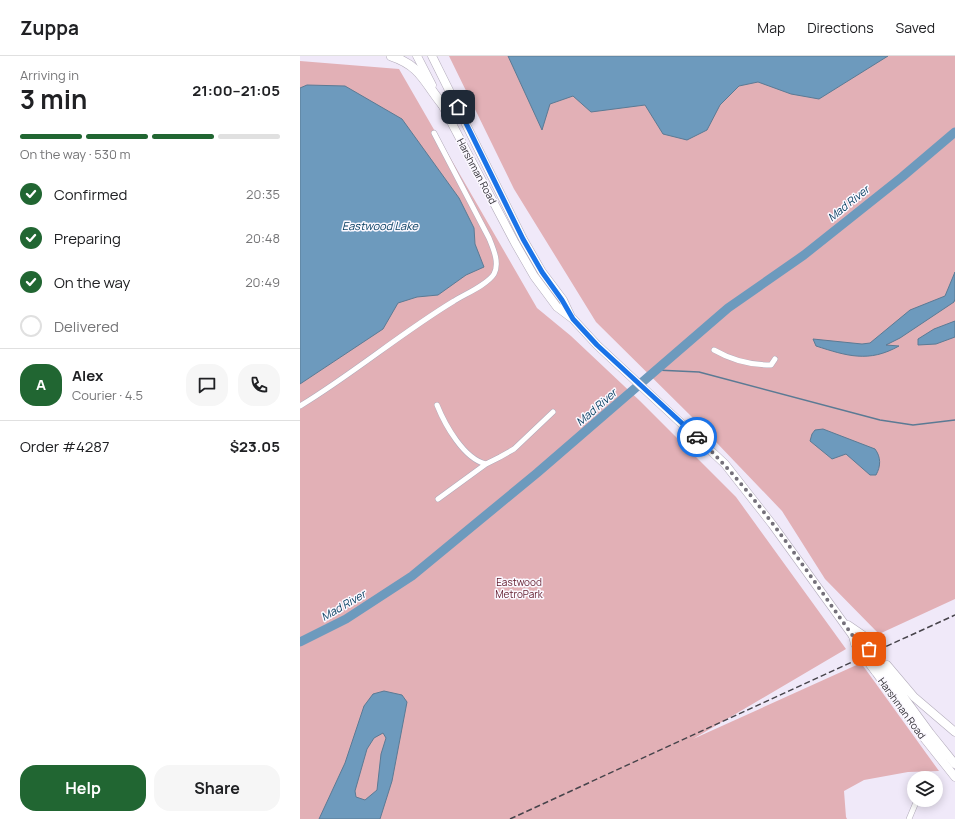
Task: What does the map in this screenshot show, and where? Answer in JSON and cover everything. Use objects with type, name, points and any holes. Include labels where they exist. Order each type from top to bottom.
[{"type":"highway","points":[[391,56],[402,60],[421,74],[430,89],[442,104]]},
{"type":"main road","name":"Harshman Road","points":[[417,56],[515,244],[530,269],[557,307],[573,319],[616,362],[725,464],[772,524],[853,636],[855,644],[881,667],[955,764]]},
{"type":"main road","name":"Harshman Road","points":[[432,56],[523,239],[542,272],[562,300],[573,319]]},
{"type":"main road","points":[[842,621],[864,636],[881,667],[955,732]]},
{"type":"main road","name":"Harshman Road","points":[[881,667],[924,738],[955,777]]},
{"type":"street","points":[[300,406],[340,380],[427,317],[481,285],[493,275],[496,264],[494,251],[489,238],[434,134]]},
{"type":"street","points":[[714,350],[746,364],[771,365],[774,359]]},
{"type":"street","points":[[437,405],[450,430],[460,444],[479,462],[486,464]]},
{"type":"street","points":[[438,499],[486,464],[500,458],[514,448],[553,412]]},
{"type":"street","points":[[908,819],[914,807]]},
{"type":"green space","points":[[449,56],[955,56],[955,599],[879,634],[825,579],[782,511],[694,419],[596,322],[514,189]]},
{"type":"green space","name":"Eastwood MetroPark","points":[[300,61],[399,69],[537,308],[571,336],[640,401],[736,497],[846,649],[693,739],[861,663],[939,771],[907,771],[864,780],[844,791],[847,819],[300,819]]},
{"type":"water","points":[[508,56],[888,56],[819,99],[791,94],[758,82],[739,86],[720,105],[707,130],[687,140],[663,134],[645,105],[591,112],[573,96],[550,104],[542,130]]},
{"type":"water","name":"Eastwood Lake","points":[[307,85],[345,86],[402,119],[459,198],[474,228],[475,244],[484,267],[466,275],[438,295],[417,297],[398,303],[383,329],[300,384],[300,88]]},
{"type":"water","points":[[955,272],[954,302],[900,338],[886,345],[899,346],[878,355],[858,356],[838,353],[816,346],[813,339],[862,344],[870,343],[910,310],[945,296]]},
{"type":"water","points":[[955,321],[955,337],[936,344],[918,345],[918,339],[934,329]]},
{"type":"water","points":[[823,429],[875,449],[880,462],[876,475],[870,475],[846,454],[832,459],[810,441],[815,430]]},
{"type":"water","points":[[384,691],[402,695],[407,702],[392,781],[380,819],[319,819],[345,763],[364,706],[373,694]],"holes":[[[383,733],[386,738],[381,754],[377,790],[365,800],[356,797],[355,791],[367,749],[374,738]]]},
{"type":"waterway","name":"Mad River","points":[[300,642],[346,619],[412,576],[537,473],[728,308],[804,255],[902,177],[955,132]]},
{"type":"waterway","points":[[656,370],[699,372],[880,420],[913,425],[955,420]]},
{"type":"railway","points":[[510,819],[955,615]]},
{"type":"way so far","points":[[697,437],[725,464],[744,487],[797,557],[853,636],[862,640],[869,649]]},
{"type":"route","points":[[458,107],[523,239],[542,272],[562,300],[573,319],[597,345],[697,437]]}]
